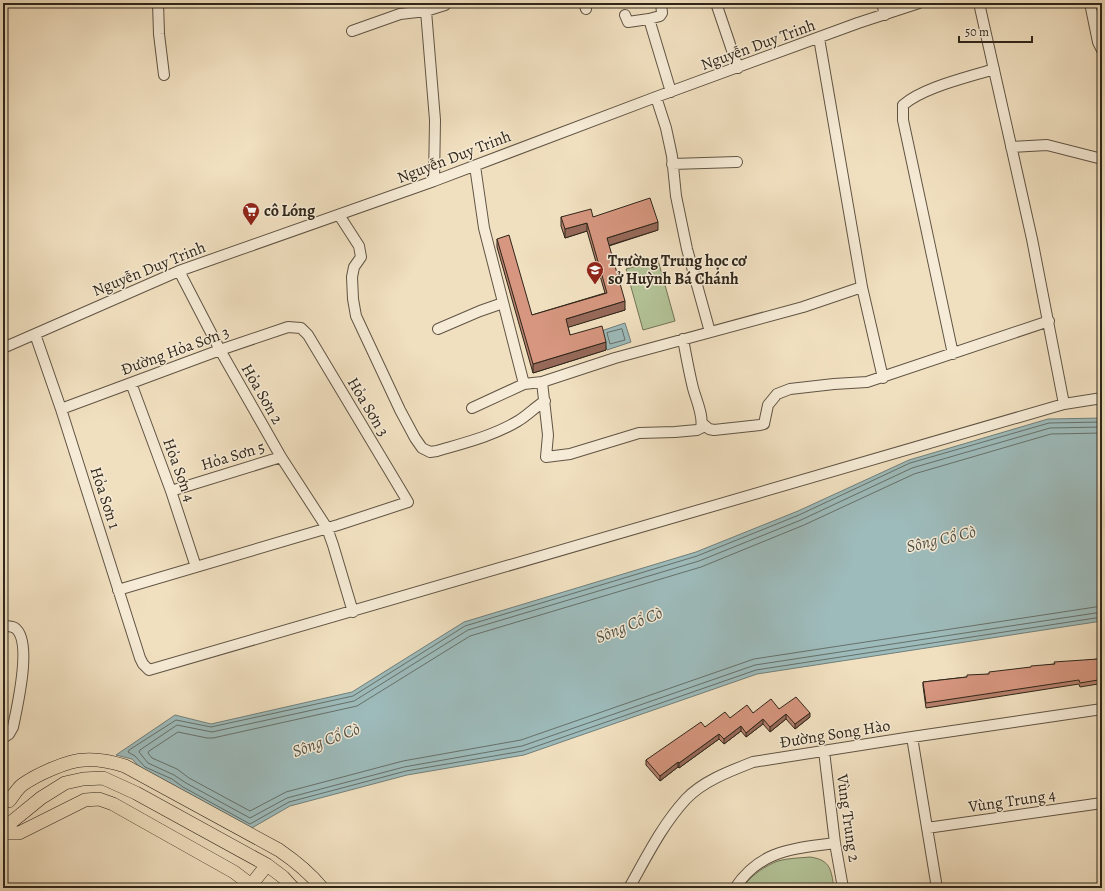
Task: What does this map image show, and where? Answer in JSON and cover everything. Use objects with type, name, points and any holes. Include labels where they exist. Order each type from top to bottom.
[{"type":"main road","points":[[6,802],[22,785],[68,763],[84,760],[107,761],[125,766],[143,775],[279,850],[296,861],[322,888]]},
{"type":"main road","points":[[3,829],[41,798],[64,783],[83,779],[103,778],[136,793],[267,865],[284,878],[293,888]]},
{"type":"main road","points":[[6,802],[41,798]]},
{"type":"main road","points":[[3,833],[19,833],[85,800],[98,799],[113,804],[234,872],[252,886],[267,865]]},
{"type":"street","points":[[158,3],[159,34],[164,75]]},
{"type":"street","points":[[352,31],[400,14],[426,11],[447,3]]},
{"type":"street","points":[[625,15],[628,22],[660,16],[662,13],[660,3]]},
{"type":"street","points":[[716,3],[738,68]]},
{"type":"street","points":[[882,3],[885,15]]},
{"type":"street","name":"Nguyễn Duy Trinh","points":[[3,348],[179,271],[434,181],[656,97],[919,3]]},
{"type":"street","points":[[979,3],[1049,321],[1064,404]]},
{"type":"street","points":[[1090,3],[1098,42],[1102,50]]},
{"type":"street","points":[[426,11],[435,120],[434,181]]},
{"type":"street","points":[[649,19],[671,92]]},
{"type":"street","points":[[819,38],[862,287],[883,378]]},
{"type":"street","points":[[953,354],[903,120],[903,105],[911,98],[931,90],[994,69]]},
{"type":"street","points":[[656,97],[666,128],[676,196],[687,249],[710,332]]},
{"type":"street","points":[[1011,147],[1047,145],[1102,159]]},
{"type":"street","points":[[672,164],[737,162]]},
{"type":"street","points":[[475,166],[484,228],[524,384]]},
{"type":"street","points":[[339,215],[359,246],[361,257],[354,266],[352,277],[353,299],[356,316],[400,410],[422,448],[430,452],[437,451],[506,428],[520,420],[545,401]]},
{"type":"street","name":"Hỏa Sơn 2","points":[[179,271],[220,350],[281,457],[327,528],[353,612]]},
{"type":"street","points":[[472,408],[524,384],[542,382],[615,358],[803,307],[862,287]]},
{"type":"street","points":[[438,329],[474,313],[502,303]]},
{"type":"street","points":[[702,423],[709,429],[714,430],[760,426],[764,424],[768,405],[777,394],[790,389],[867,382],[883,378],[1049,321]]},
{"type":"street","name":"Đường Hỏa Sơn 3","points":[[61,409],[220,350],[288,327],[301,328]]},
{"type":"street","name":"Hỏa Sơn 3","points":[[301,328],[308,335],[408,502],[327,528]]},
{"type":"street","name":"Hỏa Sơn 1","points":[[35,334],[61,409],[140,658],[149,670],[353,612]]},
{"type":"street","points":[[542,382],[548,435],[546,457],[570,454],[639,433],[697,430],[701,428],[702,423],[683,339]]},
{"type":"street","name":"Hỏa Sơn 4","points":[[132,383],[171,491],[196,568]]},
{"type":"street","points":[[353,612],[717,504],[1064,404],[1102,398]]},
{"type":"street","name":"Hỏa Sơn 5","points":[[171,491],[281,457]]},
{"type":"street","points":[[118,590],[327,528]]},
{"type":"street","points":[[3,626],[12,627],[20,634],[23,641],[23,662],[13,727],[3,738]]},
{"type":"street","name":"Đường Song Hào","points":[[629,888],[658,836],[686,798],[706,783],[753,762],[1102,709]]},
{"type":"street","points":[[912,737],[937,888]]},
{"type":"street","name":"Vùng Trung 2","points":[[824,751],[835,843],[843,888]]},
{"type":"street","name":"Vùng Trung 4","points":[[927,828],[1102,803]]},
{"type":"street","points":[[735,888],[753,868],[766,858],[784,851],[835,843]]},
{"type":"green space","points":[[658,260],[675,321],[643,330],[626,269]]},
{"type":"green space","points":[[810,857],[817,858],[826,863],[831,871],[834,888],[742,888],[753,876],[763,868],[773,863],[786,859]]},
{"type":"water","points":[[625,323],[631,342],[607,350],[601,331]]},
{"type":"water","name":"Sông Cổ Cò","points":[[1102,418],[1102,621],[757,674],[524,755],[407,775],[290,806],[250,829],[181,791],[170,783],[142,770],[132,759],[116,755],[175,715],[211,724],[352,692],[464,622],[696,552],[798,511],[909,460],[1048,419]]},
{"type":"building","points":[[650,198],[658,222],[607,238],[625,301],[566,319],[570,335],[602,326],[606,342],[533,364],[497,239],[509,235],[532,315],[607,293],[587,223],[565,229],[561,217],[591,209],[593,217]]},
{"type":"building","points":[[1102,655],[1102,677],[1097,678],[1098,680],[1080,683],[1079,680],[926,703],[923,682],[967,677],[967,675],[989,674],[989,672],[1031,666],[1055,664],[1054,662],[1098,659],[1098,656]]},
{"type":"building","points":[[796,697],[810,713],[795,724],[786,714],[770,727],[763,719],[746,733],[741,726],[724,739],[719,734],[660,776],[646,760],[701,722],[705,727],[725,712],[730,718],[747,705],[753,713],[771,699],[779,709]]},
{"type":"place","name":"cô Lóng","points":[[251,226]]},
{"type":"place","name":"Trường Trung học cơ sở Huỳnh Bá Chánh","points":[[595,285]]}]
